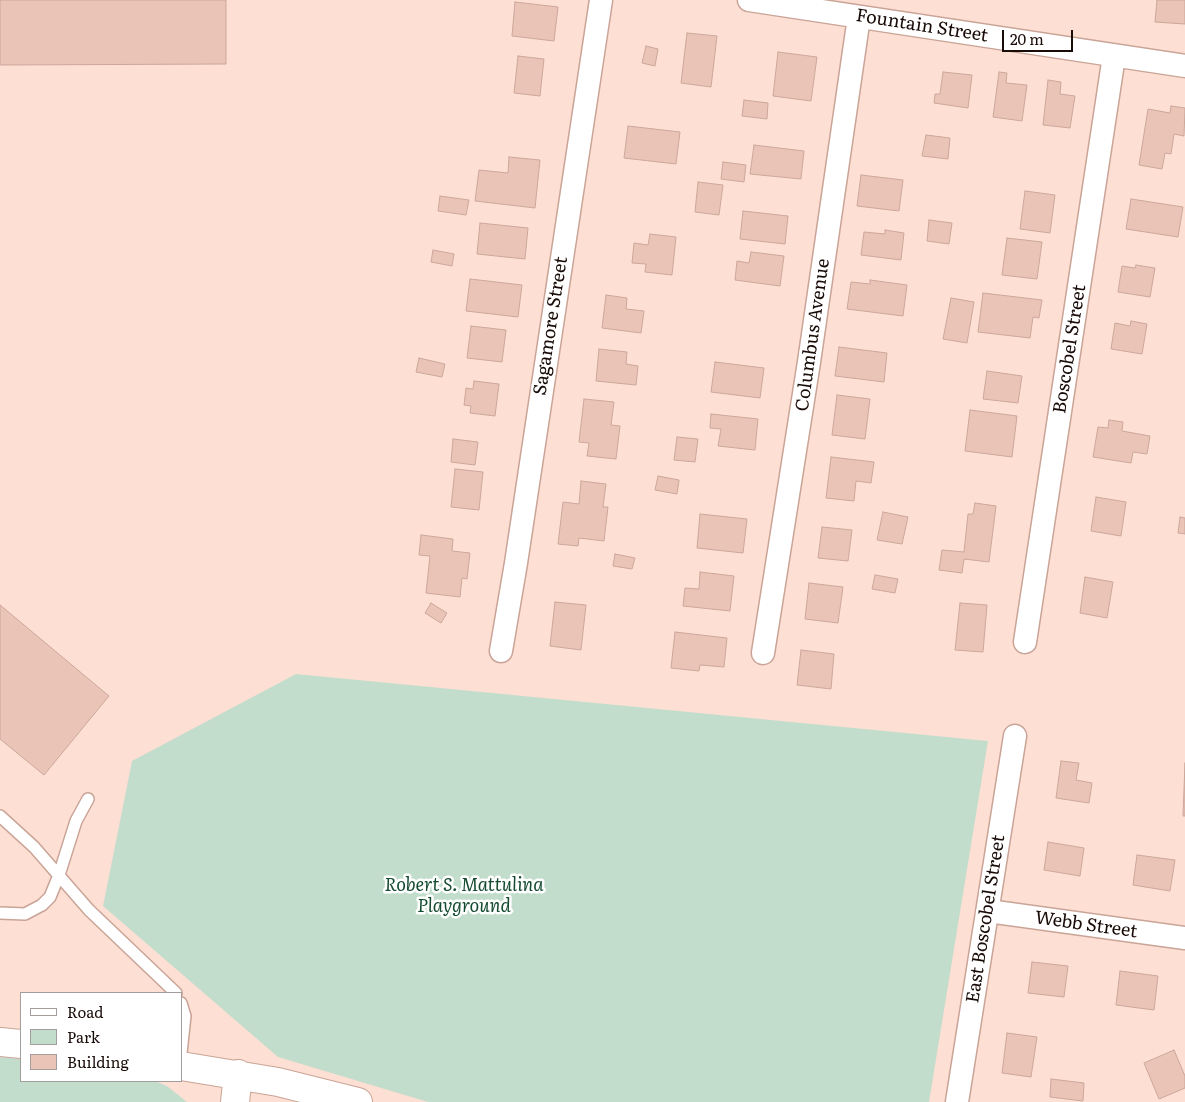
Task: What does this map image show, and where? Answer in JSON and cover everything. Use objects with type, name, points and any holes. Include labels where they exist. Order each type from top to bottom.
[{"type":"street","name":"Sagamore Street","points":[[501,651],[601,0]]},
{"type":"street","name":"Fountain Street","points":[[749,0],[853,11],[1114,56],[1185,66]]},
{"type":"street","name":"Columbus Avenue","points":[[763,652],[809,362],[853,11]]},
{"type":"street","name":"Boscobel Street","points":[[1025,642],[1114,56]]},
{"type":"street","name":"East Boscobel Street","points":[[958,1102],[1015,736]]},
{"type":"street","name":"Webb Street","points":[[988,911],[1185,938]]},
{"type":"street","points":[[0,1042],[20,1044]]},
{"type":"street","points":[[182,1066],[238,1074],[303,1087],[358,1102]]},
{"type":"street","points":[[235,1102],[238,1074]]},
{"type":"lane","points":[[0,913],[25,914],[42,905],[50,897],[76,820],[88,799]]},
{"type":"lane","points":[[0,816],[34,847],[88,910],[175,992]]},
{"type":"lane","points":[[182,1007],[184,1016],[182,1041]]},
{"type":"green space","name":"Robert S. Mattulina Playground","points":[[296,674],[988,741],[929,1102],[428,1102],[278,1057],[103,906],[132,761]]},
{"type":"green space","points":[[0,1057],[20,1059],[20,1082],[157,1082],[167,1086],[187,1102],[0,1102]]},
{"type":"building","points":[[0,0],[226,0],[226,64],[0,65]]},
{"type":"building","points":[[1157,0],[1185,0],[1185,24],[1155,22]]},
{"type":"building","points":[[515,2],[558,7],[554,41],[512,36]]},
{"type":"building","points":[[687,33],[717,36],[711,87],[681,83]]},
{"type":"building","points":[[646,46],[658,49],[655,66],[642,63]]},
{"type":"building","points":[[778,52],[817,57],[811,101],[773,96]]},
{"type":"building","points":[[518,56],[544,59],[540,96],[514,93]]},
{"type":"building","points":[[943,72],[972,75],[968,108],[934,103],[935,94],[940,94]]},
{"type":"building","points":[[999,72],[1007,73],[1006,83],[1027,85],[1022,121],[993,117]]},
{"type":"building","points":[[1048,80],[1061,82],[1060,94],[1075,96],[1070,128],[1043,125]]},
{"type":"building","points":[[744,100],[768,103],[767,119],[742,116]]},
{"type":"building","points":[[1171,106],[1185,108],[1184,136],[1174,134],[1171,154],[1165,153],[1162,169],[1139,165],[1148,109],[1170,113]]},
{"type":"building","points":[[628,126],[680,132],[676,164],[624,158]]},
{"type":"building","points":[[926,135],[950,138],[948,159],[922,156]]},
{"type":"building","points":[[754,145],[804,151],[801,179],[750,174]]},
{"type":"building","points":[[509,157],[540,160],[535,208],[475,201],[479,170],[508,173]]},
{"type":"building","points":[[723,162],[746,165],[744,182],[721,179]]},
{"type":"building","points":[[861,175],[903,180],[899,211],[857,206]]},
{"type":"building","points":[[698,182],[723,185],[719,215],[695,212]]},
{"type":"building","points":[[1025,191],[1055,195],[1050,233],[1020,229]]},
{"type":"building","points":[[440,196],[469,200],[466,215],[438,211]]},
{"type":"building","points":[[1131,199],[1183,207],[1178,237],[1126,229]]},
{"type":"building","points":[[743,211],[788,216],[785,244],[740,239]]},
{"type":"building","points":[[929,220],[952,223],[949,244],[927,241]]},
{"type":"building","points":[[480,223],[528,228],[525,259],[477,254]]},
{"type":"building","points":[[885,230],[904,233],[901,260],[861,255],[864,232],[885,234]]},
{"type":"building","points":[[650,234],[676,237],[672,275],[645,272],[646,264],[632,263],[634,243],[648,245]]},
{"type":"building","points":[[1007,238],[1042,242],[1037,279],[1002,275]]},
{"type":"building","points":[[433,250],[454,254],[452,266],[431,262]]},
{"type":"building","points":[[751,252],[784,256],[780,286],[735,280],[737,261],[749,263]]},
{"type":"building","points":[[1136,265],[1155,268],[1150,297],[1118,292],[1122,266],[1135,268]]},
{"type":"building","points":[[470,279],[522,285],[518,317],[466,311]]},
{"type":"building","points":[[870,280],[907,285],[903,316],[847,309],[851,282],[870,284]]},
{"type":"building","points":[[983,293],[1042,300],[1039,318],[1033,317],[1030,338],[978,332]]},
{"type":"building","points":[[606,295],[627,298],[626,309],[644,311],[641,333],[602,328]]},
{"type":"building","points":[[951,298],[974,302],[967,343],[943,339]]},
{"type":"building","points":[[1131,321],[1147,324],[1142,354],[1111,349],[1115,323],[1130,326]]},
{"type":"building","points":[[471,326],[506,330],[502,362],[467,358]]},
{"type":"building","points":[[839,347],[887,353],[884,382],[835,376]]},
{"type":"building","points":[[599,349],[627,352],[626,364],[638,366],[636,385],[596,381]]},
{"type":"building","points":[[419,358],[445,364],[442,377],[416,372]]},
{"type":"building","points":[[715,362],[764,368],[760,398],[711,392]]},
{"type":"building","points":[[987,371],[1022,376],[1018,403],[983,399]]},
{"type":"building","points":[[474,381],[499,384],[495,416],[470,413],[471,406],[464,405],[466,388],[473,389]]},
{"type":"building","points":[[837,395],[870,399],[865,439],[832,435]]},
{"type":"building","points":[[584,399],[614,402],[611,425],[620,426],[616,459],[587,456],[589,443],[579,442]]},
{"type":"building","points":[[970,410],[1017,416],[1012,457],[965,451]]},
{"type":"building","points":[[711,414],[758,419],[755,450],[718,446],[721,429],[710,428]]},
{"type":"building","points":[[1109,420],[1123,422],[1122,431],[1150,436],[1147,454],[1133,452],[1131,463],[1093,457],[1098,427],[1108,428]]},
{"type":"building","points":[[677,437],[698,439],[695,462],[674,460]]},
{"type":"building","points":[[453,439],[478,442],[475,465],[451,462]]},
{"type":"building","points":[[831,457],[874,462],[871,483],[856,481],[854,501],[826,498]]},
{"type":"building","points":[[455,469],[483,472],[479,510],[451,507]]},
{"type":"building","points":[[658,476],[679,480],[677,494],[655,490]]},
{"type":"building","points":[[581,481],[606,484],[603,507],[608,507],[604,541],[579,538],[578,546],[558,544],[563,502],[579,504]]},
{"type":"building","points":[[1096,497],[1126,502],[1121,536],[1091,531]]},
{"type":"building","points":[[975,503],[996,506],[989,562],[964,559],[962,573],[939,570],[942,550],[964,552],[968,514],[973,514]]},
{"type":"building","points":[[883,512],[908,517],[902,544],[877,540]]},
{"type":"building","points":[[700,514],[747,519],[743,553],[697,548]]},
{"type":"building","points":[[1180,517],[1185,518],[1185,534],[1178,533]]},
{"type":"building","points":[[822,527],[852,530],[848,561],[818,558]]},
{"type":"building","points":[[421,535],[453,539],[452,551],[470,553],[467,579],[462,578],[460,597],[426,593],[430,556],[419,555]]},
{"type":"building","points":[[615,554],[635,558],[632,569],[613,566]]},
{"type":"building","points":[[700,572],[734,576],[730,611],[683,606],[685,588],[699,589]]},
{"type":"building","points":[[875,575],[898,579],[895,593],[872,589]]},
{"type":"building","points":[[1085,577],[1113,582],[1107,618],[1080,613]]},
{"type":"building","points":[[809,583],[843,587],[838,623],[805,619]]},
{"type":"building","points":[[555,602],[586,605],[581,650],[550,646]]},
{"type":"building","points":[[431,603],[447,613],[441,623],[425,613]]},
{"type":"building","points":[[960,603],[987,605],[983,652],[955,650]]},
{"type":"building","points":[[0,605],[109,696],[44,775],[0,739]]},
{"type":"building","points":[[675,632],[727,638],[724,667],[700,665],[699,671],[671,668]]},
{"type":"building","points":[[801,650],[834,654],[831,689],[797,685]]},
{"type":"building","points":[[1061,761],[1079,763],[1076,780],[1092,783],[1089,803],[1056,798]]},
{"type":"building","points":[[1185,763],[1185,816],[1183,816]]},
{"type":"building","points":[[1048,842],[1084,848],[1080,876],[1044,870]]},
{"type":"building","points":[[1137,855],[1175,860],[1170,891],[1133,885]]},
{"type":"building","points":[[1032,962],[1068,966],[1064,997],[1028,993]]},
{"type":"building","points":[[1120,971],[1158,976],[1154,1010],[1116,1005]]},
{"type":"building","points":[[1007,1033],[1037,1037],[1031,1077],[1002,1073]]},
{"type":"building","points":[[1174,1050],[1185,1076],[1185,1088],[1159,1099],[1144,1063]]},
{"type":"building","points":[[1051,1079],[1084,1083],[1083,1101],[1050,1097]]}]
